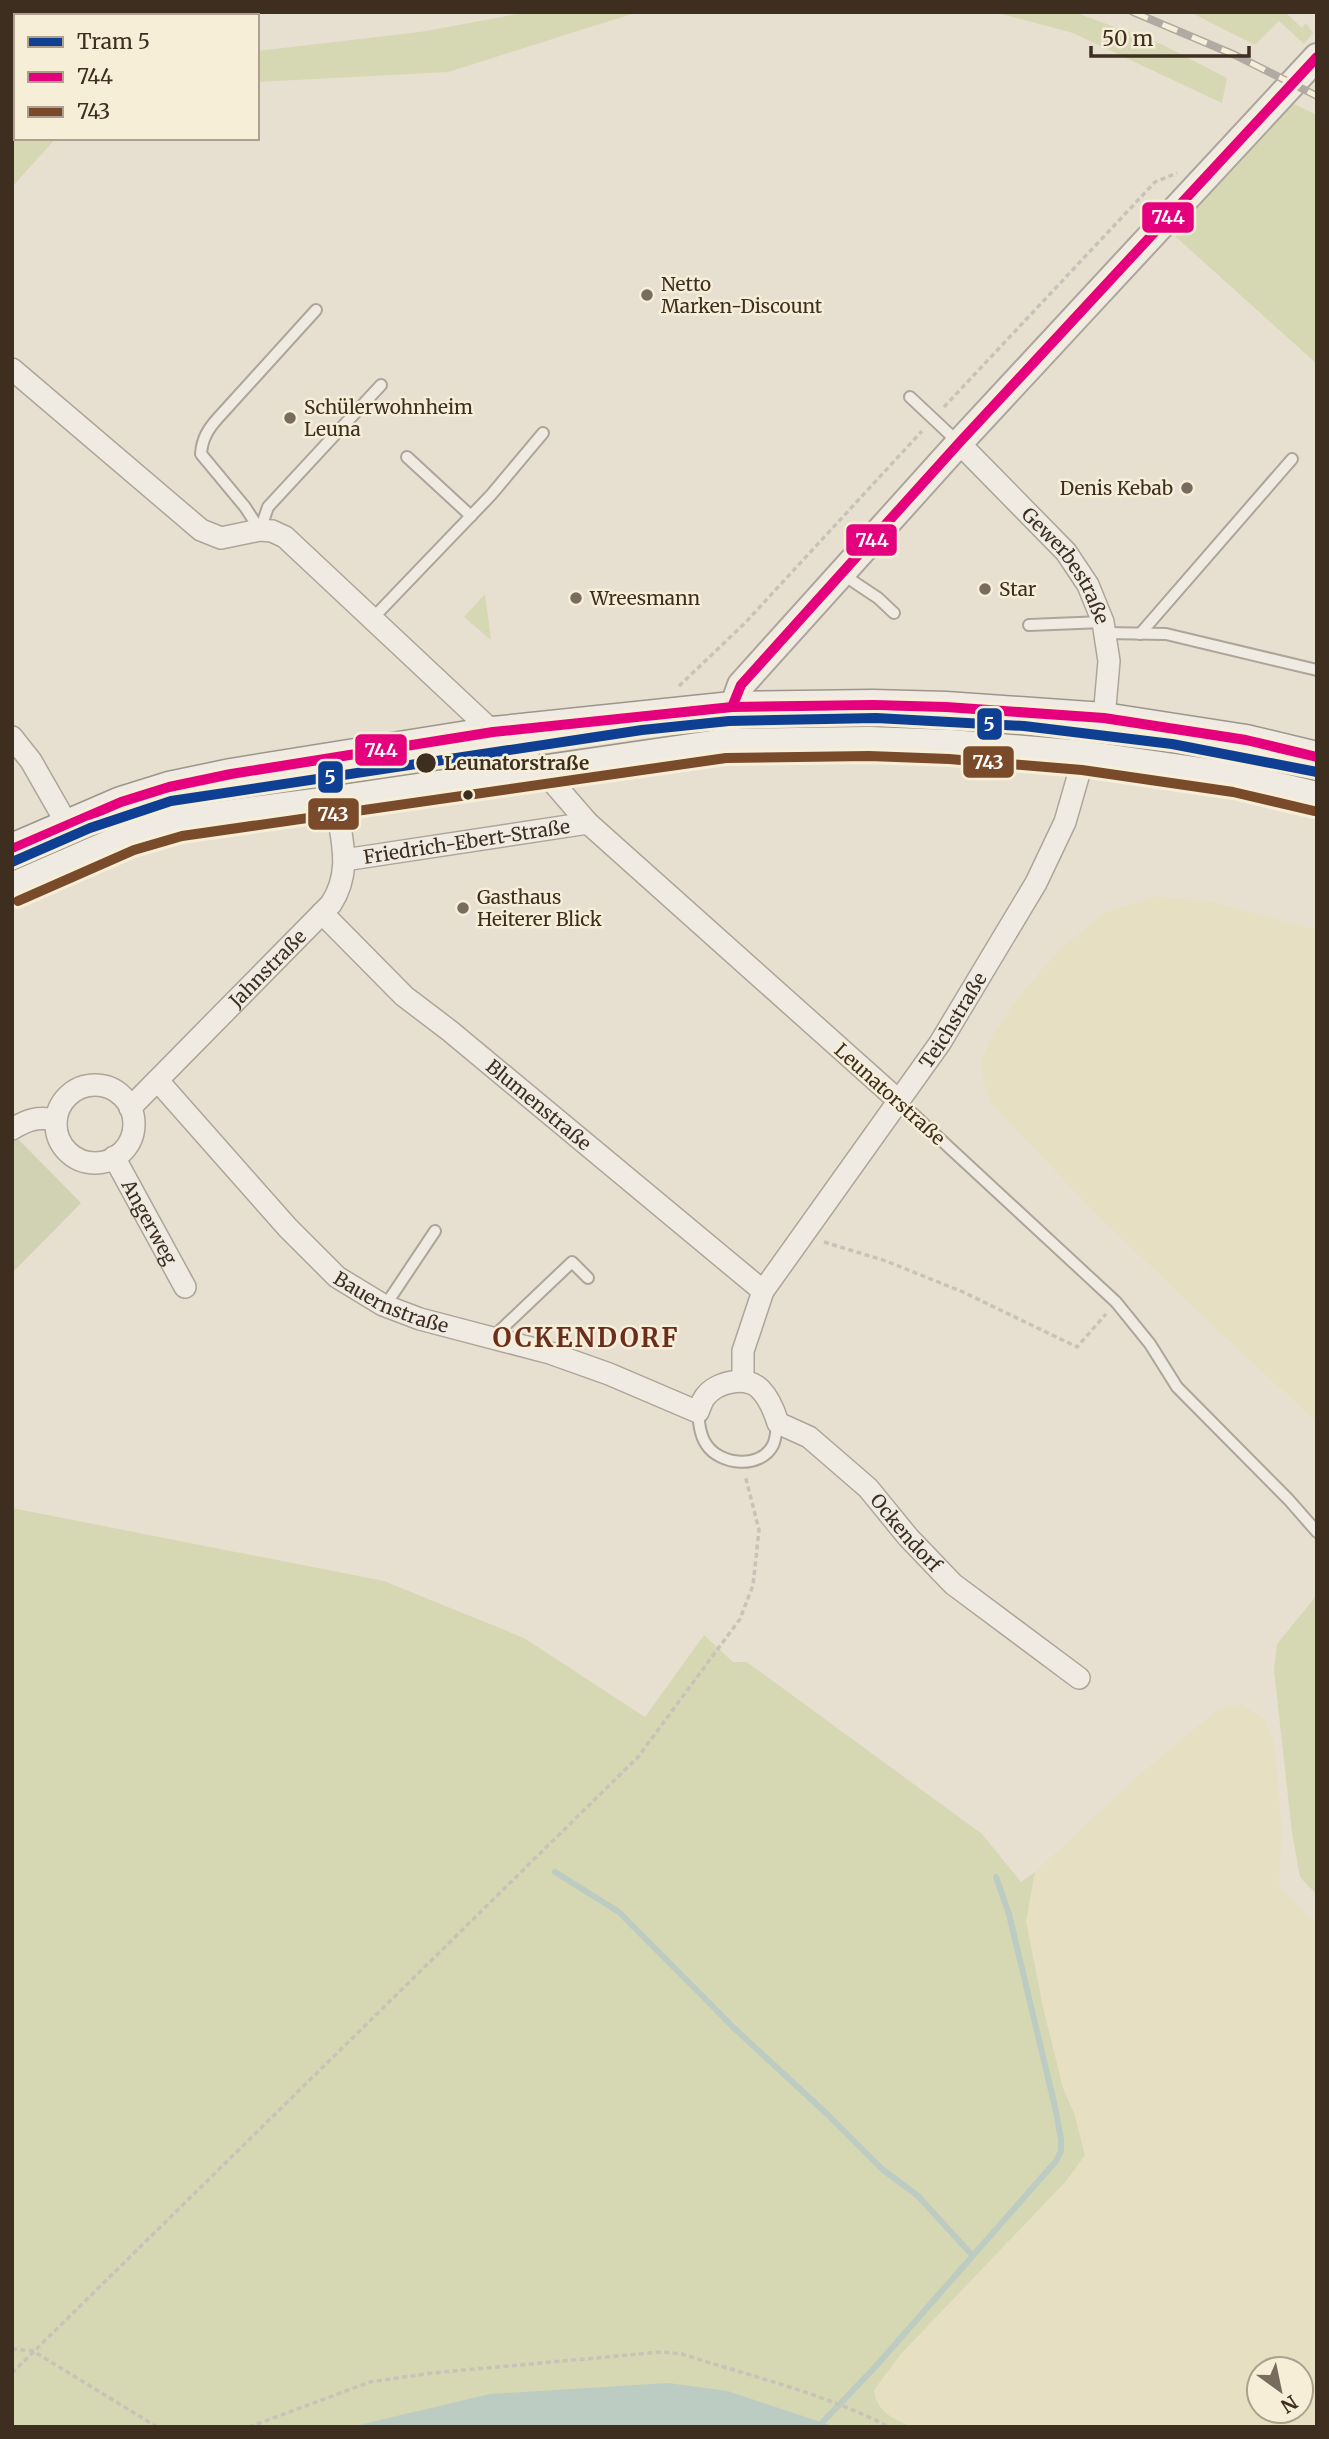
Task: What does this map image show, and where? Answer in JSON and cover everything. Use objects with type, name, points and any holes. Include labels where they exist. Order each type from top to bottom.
[{"type":"main road","points":[[12,849],[121,802],[169,787],[231,774],[493,732],[732,707],[873,705],[1104,718],[1246,740],[1317,757]]},
{"type":"main road","points":[[12,888],[129,837],[179,822],[725,744],[869,742],[950,745],[1084,756],[1236,778],[1317,797]]},
{"type":"street","points":[[725,744],[727,721],[741,685],[959,443],[1317,57]]},
{"type":"street","points":[[12,369],[201,530],[221,538],[260,530]]},
{"type":"street","name":"Gewerbestraße","points":[[959,443],[1066,552],[1088,585],[1104,627],[1110,662],[1104,718]]},
{"type":"street","name":"Leunatorstraße","points":[[260,530],[272,531],[285,537],[493,732],[543,771],[589,822],[899,1101]]},
{"type":"street","points":[[12,737],[31,761],[67,824]]},
{"type":"street","name":"Teichstraße","points":[[743,1381],[743,1351],[763,1291],[940,1043],[1036,883],[1065,822],[1084,756]]},
{"type":"street","name":"Jahnstraße","points":[[130,1108],[323,913],[341,889],[345,868],[336,801]]},
{"type":"street","name":"Friedrich-Ebert-Straße","points":[[344,860],[589,822]]},
{"type":"street","name":"Blumenstraße","points":[[323,913],[404,996],[450,1031],[763,1291]]},
{"type":"street","name":"Bauernstraße","points":[[158,1081],[288,1228],[337,1277],[385,1306],[420,1319],[550,1353],[609,1374],[698,1412]]},
{"type":"street","points":[[96,1084],[109,1087],[122,1096],[130,1108],[134,1121],[130,1140],[114,1157],[89,1162],[77,1159],[63,1148],[57,1135],[55,1120],[58,1109],[67,1096],[80,1087],[96,1084]]},
{"type":"street","points":[[12,1129],[25,1121],[41,1117],[55,1120]]},
{"type":"street","name":"Angerweg","points":[[114,1157],[185,1287]]},
{"type":"street","points":[[698,1412],[706,1395],[724,1383],[743,1381],[758,1387],[772,1405],[778,1423]]},
{"type":"street","name":"Ockendorf","points":[[778,1423],[809,1437],[868,1488],[908,1537],[953,1584],[1079,1678]]},
{"type":"lane","points":[[260,530],[245,506],[201,454],[202,444],[207,430],[316,310]]},
{"type":"lane","points":[[260,530],[268,508],[381,384]]},
{"type":"lane","points":[[910,397],[959,443]]},
{"type":"lane","points":[[372,619],[471,516],[543,433]]},
{"type":"lane","points":[[407,457],[471,516]]},
{"type":"lane","points":[[1140,634],[1292,459]]},
{"type":"lane","points":[[842,574],[878,598],[894,613]]},
{"type":"lane","points":[[1029,625],[1104,627],[1140,634],[1166,634],[1317,670]]},
{"type":"lane","name":"Leunatorstraße","points":[[899,1101],[1116,1302],[1150,1344],[1177,1387],[1317,1532]]},
{"type":"lane","points":[[385,1306],[435,1231]]},
{"type":"lane","points":[[492,1338],[572,1262],[588,1279]]},
{"type":"lane","points":[[698,1412],[700,1428],[707,1445],[719,1457],[743,1464],[772,1447],[778,1423]]},
{"type":"path","points":[[804,1236],[912,1271],[963,1292],[1077,1347],[1116,1302]]},
{"type":"path","points":[[12,2373],[638,1757],[740,1619],[753,1585],[759,1530],[743,1464]]},
{"type":"path","points":[[12,2349],[33,2351],[157,2427]]},
{"type":"path","points":[[250,2427],[370,2382],[432,2373],[661,2352],[682,2354],[820,2399],[889,2427]]},
{"type":"shaded area","points":[[1156,896],[1213,902],[1317,930],[1317,1422],[1096,1214],[991,1103],[984,1083],[981,1062],[991,1038],[1022,992],[1062,947],[1106,912]]},
{"type":"shaded area","points":[[1242,1704],[1264,1719],[1274,1741],[1282,1831],[1279,1885],[1317,1925],[1317,2427],[911,2427],[887,2414],[876,2404],[873,2390],[900,2355],[1067,2180],[1085,2155],[1074,2113],[1063,2088],[1026,1921],[1035,1872],[1132,1781],[1217,1710]]},
{"type":"shaded area","points":[[668,2383],[728,2391],[836,2427],[350,2427],[490,2394]]},
{"type":"green space","points":[[529,12],[638,12],[448,72],[259,82],[259,51],[420,32]]},
{"type":"green space","points":[[994,12],[1074,12],[1161,44],[1227,78],[1222,103],[1073,33]]},
{"type":"green space","points":[[1190,12],[1285,12],[1302,28],[1306,23],[1313,33],[1304,44],[1279,21],[1255,45]]},
{"type":"green space","points":[[12,88],[14,140],[54,140],[12,187]]},
{"type":"green space","points":[[1294,104],[1317,115],[1317,364],[1176,237],[1179,224],[1286,109]]},
{"type":"green space","points":[[485,594],[491,640],[464,617]]},
{"type":"green space","points":[[17,1138],[81,1203],[12,1273],[12,1142]]},
{"type":"green space","points":[[12,1508],[384,1581],[524,1638],[645,1717],[704,1635],[733,1662],[747,1662],[982,1834],[1021,1882],[1035,1872],[1026,1921],[1063,2088],[1074,2113],[1085,2155],[1067,2180],[900,2355],[874,2390],[882,2409],[911,2427],[836,2427],[728,2391],[430,2409],[350,2427],[12,2427]]},
{"type":"green space","points":[[1317,1595],[1317,1895],[1300,1877],[1292,1833],[1274,1670],[1277,1644]]},
{"type":"waterway","points":[[555,1872],[619,1912],[734,2028],[882,2169],[918,2196],[972,2255]]},
{"type":"waterway","points":[[818,2427],[876,2366],[1056,2161],[1061,2151],[1055,2107],[1009,1914],[996,1877]]},
{"type":"railway","points":[[12,14],[17,12]]},
{"type":"railway","points":[[1133,12],[1235,55],[1317,96]]},
{"type":"tram line","name":"5","points":[[12,862],[90,828],[171,801],[642,730],[729,721],[876,718],[1024,726],[1172,744],[1317,772]]},
{"type":"transit line","name":"744","points":[[732,707],[741,685],[959,443],[1317,57]]},
{"type":"transit line","name":"744","points":[[12,849],[121,802],[169,787],[231,774],[493,732],[732,707],[946,707],[1104,718],[1246,740],[1317,757]]},
{"type":"transit line","name":"743","points":[[18,901],[134,850],[182,836],[726,758],[869,756],[949,759],[1082,770],[1233,792],[1314,811]]},
{"type":"place","name":"Netto Marken-Discount","points":[[647,295]]},
{"type":"place","name":"Schülerwohnheim Leuna","points":[[290,418]]},
{"type":"place","name":"Denis Kebab","points":[[1187,488]]},
{"type":"place","name":"Star","points":[[985,589]]},
{"type":"place","name":"Wreesmann","points":[[576,598]]},
{"type":"place","name":"Leunatorstraße","points":[[426,763]]},
{"type":"place","name":"Gasthaus Heiterer Blick","points":[[463,908]]},
{"type":"district","name":"OCKENDORF","points":[[586,1338]]}]
